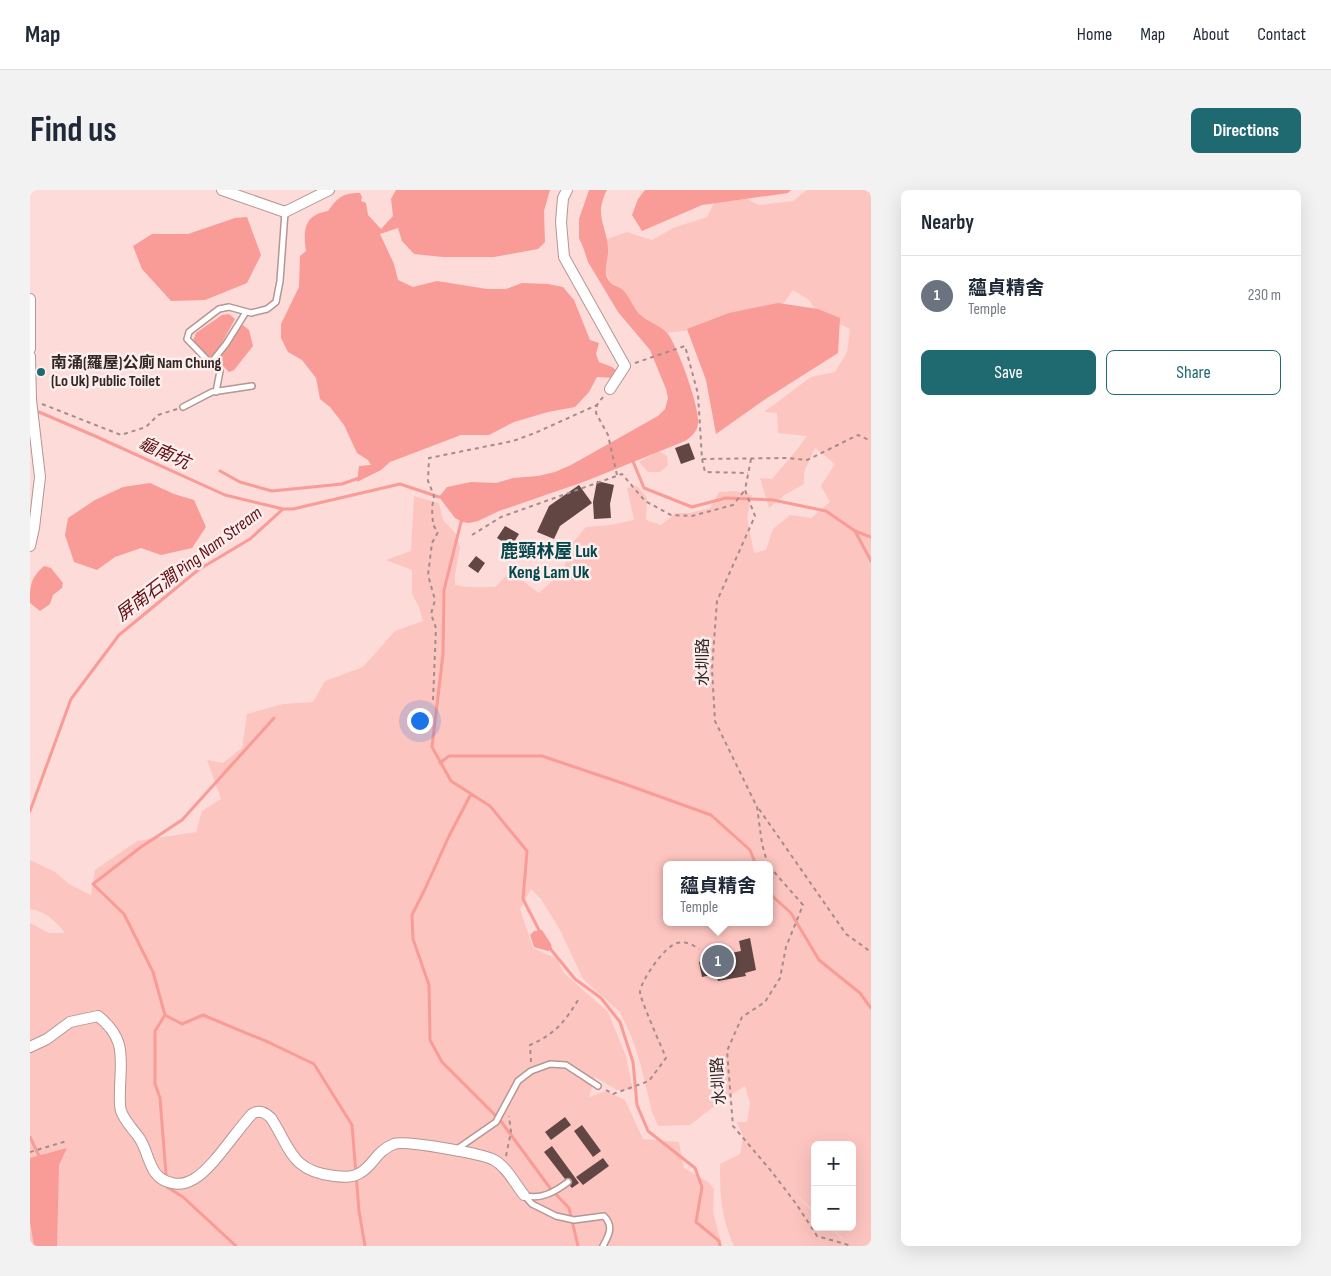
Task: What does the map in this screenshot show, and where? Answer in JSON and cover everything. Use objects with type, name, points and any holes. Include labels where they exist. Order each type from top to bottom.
[{"type":"street","points":[[222,190],[285,212],[329,190]]},
{"type":"street","points":[[567,190],[563,198],[561,222],[564,257],[625,366],[610,389]]},
{"type":"street","points":[[30,299],[30,349]]},
{"type":"street","points":[[30,356],[31,400],[40,477],[30,546]]},
{"type":"street","points":[[30,1047],[47,1039],[70,1022],[98,1016],[109,1025],[117,1037],[121,1054],[120,1098],[122,1114],[142,1143],[154,1172],[160,1178],[172,1183],[182,1183],[198,1176],[252,1114],[263,1112],[271,1118],[297,1161],[314,1172],[327,1176],[342,1177],[359,1174],[382,1151],[398,1143],[422,1144],[487,1157],[503,1168],[524,1195]]},
{"type":"lane","points":[[216,392],[220,371],[210,364],[187,339],[189,332],[219,309],[229,307],[251,313],[267,309],[276,302],[280,281],[285,212]]},
{"type":"lane","points":[[210,364],[226,344],[246,312]]},
{"type":"lane","points":[[183,407],[216,392],[252,386]]},
{"type":"lane","points":[[454,1151],[496,1122],[518,1081],[531,1071],[550,1064],[566,1065],[598,1086]]},
{"type":"lane","points":[[524,1195],[539,1197],[560,1188],[568,1182]]},
{"type":"lane","points":[[524,1195],[532,1204],[556,1216],[574,1220],[604,1216],[609,1221],[610,1229],[609,1236],[603,1246]]},
{"type":"path","points":[[625,366],[685,346],[698,394],[702,459],[705,472],[748,473]]},
{"type":"path","points":[[433,700],[436,628],[431,614],[435,600],[428,575],[432,543],[438,532],[433,525],[432,508],[434,496],[428,481],[429,458],[512,441],[535,434],[597,405],[610,389]]},
{"type":"path","points":[[31,400],[121,435],[146,428],[158,415],[183,407]]},
{"type":"path","points":[[597,405],[596,413],[608,435],[617,475]]},
{"type":"path","points":[[702,459],[787,458],[806,460],[858,436],[871,441]]},
{"type":"path","points":[[472,535],[501,517],[622,474],[645,501],[671,515],[692,516],[733,505],[745,490],[751,459]]},
{"type":"path","name":"水圳路","points":[[745,490],[755,516],[717,601],[712,669],[715,721],[757,807],[762,844],[767,861]]},
{"type":"path","points":[[757,807],[846,934],[871,952]]},
{"type":"path","name":"水圳路","points":[[773,871],[803,905],[786,946],[780,978],[764,1002],[742,1017],[727,1051],[733,1126],[772,1172],[817,1236],[852,1246]]},
{"type":"path","points":[[598,1086],[613,1094],[649,1081],[666,1058],[640,994],[643,982],[649,972],[673,945],[684,942],[699,949]]},
{"type":"path","points":[[531,1071],[530,1045],[547,1038],[562,1025],[580,997]]},
{"type":"path","points":[[503,1168],[511,1132],[506,1102]]},
{"type":"path","points":[[30,1152],[67,1141]]},
{"type":"shaded area","points":[[396,190],[550,190],[544,211],[545,242],[538,249],[494,257],[443,257],[414,254],[402,241],[398,228],[380,234],[394,264],[398,280],[413,287],[437,281],[487,289],[506,289],[522,283],[548,284],[563,287],[574,300],[590,340],[599,343],[596,354],[599,362],[617,371],[614,378],[597,377],[589,392],[575,407],[548,412],[514,422],[489,435],[461,435],[390,462],[381,470],[357,482],[359,466],[371,465],[368,460],[357,453],[344,425],[330,407],[320,399],[316,378],[302,360],[288,352],[281,338],[281,324],[299,287],[300,256],[306,251],[305,230],[310,220],[320,213],[328,211],[341,197],[360,193],[361,201],[366,203],[368,215],[381,229],[393,216],[391,199]]},
{"type":"shaded area","points":[[589,190],[607,190],[601,213],[608,244],[607,278],[611,283],[623,290],[640,314],[668,334],[688,378],[696,405],[697,427],[693,434],[685,441],[586,481],[499,511],[478,521],[462,522],[455,518],[439,497],[447,487],[471,482],[496,483],[513,478],[538,476],[555,472],[658,416],[665,409],[668,398],[666,389],[650,350],[618,312],[588,262],[579,238],[579,219]]},
{"type":"shaded area","points":[[645,190],[791,190],[788,193],[702,205],[642,231],[632,215],[638,199]]},
{"type":"shaded area","points":[[721,190],[729,190],[759,205],[793,201],[807,190],[871,190],[871,1246],[734,1246],[726,1225],[722,1206],[720,1164],[740,1154],[743,1137],[737,1122],[747,1122],[750,1103],[745,1086],[721,1101],[690,1125],[658,1126],[652,1112],[632,1038],[620,1012],[583,979],[560,930],[541,899],[531,889],[520,909],[533,948],[557,959],[564,973],[608,1012],[626,1056],[633,1090],[617,1090],[595,1077],[589,1097],[606,1091],[625,1100],[643,1139],[679,1142],[684,1168],[708,1182],[714,1189],[713,1212],[722,1246],[30,1246],[30,923],[49,933],[65,933],[50,917],[30,909],[30,860],[55,872],[69,884],[91,895],[95,870],[137,841],[196,832],[202,811],[221,799],[207,760],[223,763],[242,748],[247,714],[283,704],[313,702],[325,681],[363,667],[395,631],[423,621],[419,607],[412,594],[412,570],[386,560],[411,551],[414,496],[439,503],[443,520],[457,535],[460,548],[455,585],[495,587],[508,574],[516,576],[539,593],[564,570],[569,547],[586,527],[634,520],[627,488],[637,486],[647,497],[646,520],[661,525],[676,513],[690,513],[710,508],[719,492],[735,491],[752,495],[747,518],[754,553],[766,550],[773,529],[790,515],[811,518],[830,502],[821,486],[835,464],[815,448],[804,472],[804,484],[786,494],[769,508],[760,478],[772,479],[807,436],[778,433],[777,413],[764,412],[811,377],[835,372],[847,352],[850,329],[819,315],[809,300],[793,290],[778,311],[721,326],[667,333],[634,309],[622,289],[610,282],[605,270],[608,250],[607,239],[627,232],[652,240],[673,228],[707,217]]},
{"type":"shaded area","points":[[247,217],[261,255],[247,283],[205,300],[171,301],[142,269],[133,246],[152,234],[188,234],[235,218]]},
{"type":"shaded area","points":[[778,303],[818,309],[840,318],[838,353],[767,398],[716,434],[706,380],[687,329],[729,313]]},
{"type":"shaded area","points":[[229,314],[235,319],[216,354],[210,358],[193,341],[196,333],[222,315]]},
{"type":"shaded area","points":[[243,325],[249,330],[253,346],[234,370],[229,372],[220,363],[220,358]]},
{"type":"shaded area","points":[[659,451],[667,456],[668,465],[660,472],[648,472],[639,462]]},
{"type":"shaded area","points":[[150,483],[174,494],[194,500],[206,527],[192,548],[161,555],[141,548],[115,557],[97,570],[74,562],[65,535],[68,518],[95,500],[123,487]]},
{"type":"shaded area","points":[[44,566],[51,568],[63,583],[62,588],[53,595],[50,604],[40,611],[30,603],[30,591],[33,579]]},
{"type":"shaded area","points":[[542,930],[551,944],[552,949],[548,951],[534,947],[530,935],[534,931]]},
{"type":"shaded area","points":[[67,1148],[59,1165],[57,1246],[34,1246],[30,1222],[30,1158]]},
{"type":"building","points":[[689,443],[695,459],[681,464],[675,448]]},
{"type":"building","points":[[597,481],[614,485],[610,504],[611,518],[594,519],[593,502]]},
{"type":"building","points":[[579,485],[592,503],[560,526],[554,539],[537,532],[549,506]]},
{"type":"building","points":[[505,526],[519,534],[511,547],[497,538]]},
{"type":"building","points":[[476,556],[485,563],[478,573],[468,566]]},
{"type":"building","points":[[750,938],[756,970],[745,973],[746,976],[718,981],[716,974],[702,977],[699,962],[712,960],[711,957],[741,951],[739,941]]},
{"type":"building","points":[[565,1117],[571,1125],[551,1140],[545,1132]]},
{"type":"building","points":[[582,1125],[601,1151],[593,1157],[574,1131]]},
{"type":"building","points":[[552,1146],[579,1183],[572,1188],[570,1186],[571,1179],[565,1179],[544,1152]]},
{"type":"building","points":[[603,1158],[609,1166],[583,1185],[576,1177]]},
{"type":"waterway","name":"龜南坑","points":[[39,412],[225,495],[283,509]]},
{"type":"waterway","points":[[632,459],[644,488],[692,507],[726,498],[773,500],[826,511],[855,531],[871,561]]},
{"type":"waterway","points":[[220,471],[240,482],[272,491],[342,484],[359,478]]},
{"type":"waterway","name":"屏南石澗 Ping Nam Stream","points":[[30,811],[71,699],[119,635],[198,570],[250,539],[283,509],[293,509],[400,484],[439,497]]},
{"type":"waterway","points":[[462,518],[444,590],[443,654],[432,747],[451,781],[490,806],[527,851],[523,899],[540,932]]},
{"type":"waterway","points":[[855,531],[871,537]]},
{"type":"waterway","points":[[274,718],[182,820],[141,847],[93,884],[124,914],[153,972],[165,1015],[182,1024],[203,1015],[268,1042],[314,1064],[352,1125],[359,1211],[365,1246]]},
{"type":"waterway","points":[[440,763],[449,756],[542,756],[711,815],[750,850],[754,861]]},
{"type":"waterway","points":[[471,794],[412,915],[413,939],[429,985],[430,1040],[442,1062],[500,1120],[550,1188],[569,1208],[578,1246]]},
{"type":"waterway","points":[[773,897],[791,913],[819,960],[860,993],[871,1008]]},
{"type":"waterway","points":[[548,946],[575,979],[601,998],[620,1022],[633,1062],[637,1105],[648,1131],[695,1168],[702,1187],[696,1222],[719,1241],[720,1246]]},
{"type":"waterway","points":[[165,1015],[155,1031],[155,1084],[160,1098],[167,1187],[183,1197],[236,1246]]},
{"type":"waterway","name":"屏南石澗 Ping Nam Stream","points":[[30,1137],[40,1158]]},
{"type":"place","name":"南涌(羅屋)公廁 Nam Chung (Lo Uk) Public Toilet","points":[[41,372]]},
{"type":"place","name":"蘊貞精舍","points":[[718,961]]},
{"type":"district","name":"鹿頸林屋 Luk Keng Lam Uk","points":[[549,561]]}]
